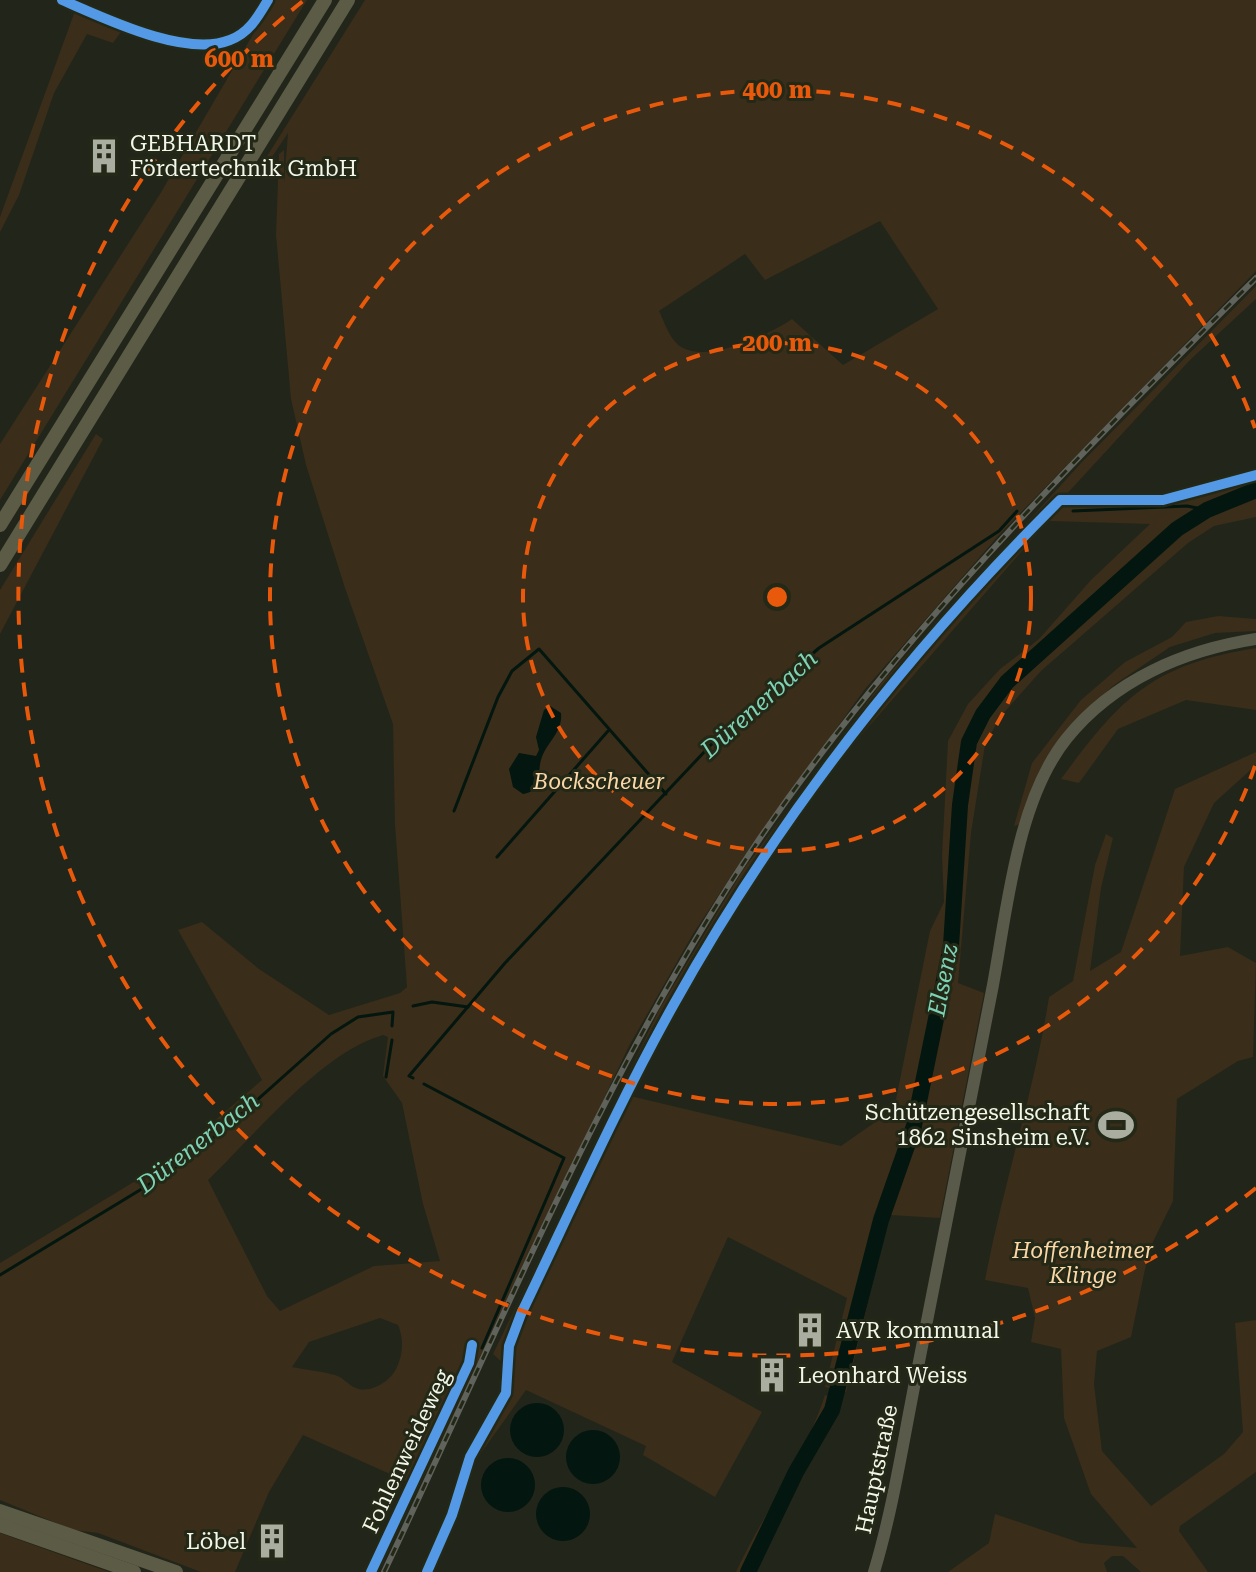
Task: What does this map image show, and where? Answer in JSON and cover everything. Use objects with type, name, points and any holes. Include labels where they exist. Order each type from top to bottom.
[{"type":"highway","points":[[0,525],[325,0]]},
{"type":"highway","points":[[0,565],[348,0]]},
{"type":"highway","points":[[0,1511],[176,1572]]},
{"type":"highway","points":[[0,1525],[134,1572]]},
{"type":"main road","name":"Hauptstraße","points":[[874,1572],[917,1374],[1014,870],[1031,806],[1050,763],[1068,737],[1128,684],[1163,663],[1256,639]]},
{"type":"street","points":[[62,0],[158,37],[205,43],[230,40],[249,29],[268,0]]},
{"type":"street","name":"Fohlenweideweg","points":[[371,1572],[469,1363],[472,1345]]},
{"type":"street","points":[[427,1572],[452,1515],[470,1457],[506,1393],[509,1346]]},
{"type":"green space","points":[[273,0],[307,0],[0,500],[0,444],[160,194]]},
{"type":"green space","name":"Bockscheuer","points":[[365,0],[1256,0],[1256,271],[999,535],[865,689],[751,846],[693,934],[629,1046],[419,1487],[303,1435],[269,1492],[235,1572],[201,1572],[98,1533],[73,1530],[0,1500],[0,1263],[165,1163],[262,1080],[178,930],[202,922],[259,969],[329,1015],[400,993],[407,987],[395,825],[393,724],[306,465],[291,399],[276,235],[279,154],[284,150],[284,183],[288,133],[258,178],[254,177]],"holes":[[[880,221],[938,309],[843,365],[792,319],[739,345],[708,352],[683,348],[668,331],[659,311],[745,254],[765,280]],[[383,1035],[388,1037],[383,1076],[402,1103],[423,1204],[440,1261],[374,1266],[280,1311],[267,1296],[208,1180],[313,1076],[360,1044]],[[380,1318],[398,1325],[402,1346],[399,1362],[390,1377],[374,1388],[362,1389],[335,1375],[292,1367],[309,1342]]]},
{"type":"green space","points":[[75,11],[123,29],[113,43],[87,34],[54,93],[19,195],[0,232],[0,217]]},
{"type":"green space","points":[[1256,286],[1256,299],[1190,360],[1064,497],[1164,496],[1210,480],[1256,471],[1256,517],[1214,526],[1188,543],[1041,671],[1000,717],[985,745],[971,833],[958,983],[984,993],[940,1218],[890,1215],[846,1392],[825,1387],[847,1298],[728,1237],[672,1362],[762,1412],[715,1497],[643,1455],[646,1446],[526,1390],[476,1460],[466,1491],[473,1459],[510,1394],[510,1370],[493,1354],[660,1008],[743,870],[883,681],[1081,463]],"holes":[[[1048,521],[1150,524],[1091,580],[1039,639],[1000,669],[968,704],[948,741],[942,856],[944,902],[930,931],[894,1109],[841,1146],[626,1095],[643,1055],[687,974],[816,780],[837,763]]]},
{"type":"green space","points":[[96,434],[103,439],[0,634],[0,590]]},
{"type":"green space","points":[[1218,616],[1256,619],[1256,631],[1215,633],[1170,647],[1114,685],[1081,716],[1020,824],[1014,826],[1032,763],[1081,700],[1125,662],[1172,637],[1186,622]]},
{"type":"green space","points":[[1256,648],[1256,710],[1186,700],[1118,729],[1079,783],[1061,779],[1121,706],[1142,690],[1190,664]]},
{"type":"green space","name":"Hoffenheimer Klinge","points":[[1256,752],[1256,765],[1214,803],[1184,867],[1180,956],[1228,947],[1256,963],[1253,1057],[1238,1061],[1177,1099],[1173,1201],[1149,1250],[1131,1337],[1097,1351],[1094,1384],[1102,1451],[1151,1506],[1224,1454],[1243,1432],[1235,1323],[1256,1320],[1256,1472],[1180,1526],[1179,1531],[1208,1572],[1141,1572],[1123,1556],[1112,1556],[1104,1563],[1107,1572],[948,1572],[989,1543],[995,1514],[1081,1543],[1137,1548],[1091,1494],[1064,1418],[1061,1349],[1031,1342],[1035,1318],[1028,1288],[985,1280],[1049,997],[1073,981],[1095,865],[1106,834],[1113,838],[1101,888],[1090,971],[1121,952],[1175,789]]},
{"type":"green space","points":[[825,1395],[839,1402],[755,1572],[736,1572],[807,1440]]},
{"type":"green space","points":[[0,1533],[109,1572],[0,1572]]},
{"type":"shaded area","points":[[550,706],[561,713],[561,720],[543,754],[537,785],[523,794],[513,787],[509,769],[519,753],[536,756],[539,750],[536,737],[544,710]]},
{"type":"shaded area","points":[[537,1403],[556,1411],[564,1430],[556,1449],[537,1457],[518,1449],[510,1430],[518,1411]]},
{"type":"shaded area","points":[[593,1430],[612,1438],[620,1457],[612,1476],[593,1484],[574,1476],[566,1457],[574,1438]]},
{"type":"shaded area","points":[[508,1458],[527,1466],[535,1485],[527,1504],[508,1512],[489,1504],[481,1485],[489,1466]]},
{"type":"shaded area","points":[[563,1487],[582,1495],[590,1514],[582,1533],[563,1541],[544,1533],[536,1514],[544,1495]]},
{"type":"waterway","name":"Elsenz","points":[[748,1572],[796,1472],[832,1410],[881,1220],[914,1126],[951,946],[960,805],[969,742],[983,714],[1007,682],[1177,529],[1207,510],[1256,490]]},
{"type":"waterway","name":"Dürenerbach","points":[[1073,511],[1187,506],[1207,510]]},
{"type":"waterway","name":"Dürenerbach","points":[[413,1078],[409,1076],[505,963],[724,731],[819,648],[999,531],[1017,511]]},
{"type":"waterway","points":[[454,811],[498,697],[512,671],[539,649],[666,794]]},
{"type":"waterway","points":[[497,857],[608,731]]},
{"type":"waterway","name":"Dürenerbach","points":[[413,1006],[432,1002],[468,1007]]},
{"type":"waterway","name":"Dürenerbach","points":[[0,1275],[168,1173],[228,1126],[331,1034],[358,1017],[393,1012],[392,1026]]},
{"type":"waterway","points":[[386,1077],[392,1040]]},
{"type":"waterway","points":[[424,1084],[564,1158],[482,1348]]},
{"type":"railway","points":[[384,1572],[601,1111],[649,1021],[754,847],[809,770],[928,622],[1056,481],[1256,278]]},
{"type":"cycle path","points":[[62,0],[145,34],[191,44],[212,44],[243,33],[268,0]]},
{"type":"cycle path","points":[[427,1572],[452,1515],[470,1457],[506,1393],[509,1346],[521,1314],[634,1080],[714,935],[757,868],[849,738],[951,616],[1060,500],[1163,500],[1256,475]]},
{"type":"cycle path","points":[[371,1572],[469,1363],[472,1345]]},
{"type":"place","name":"GEBHARDT Fördertechnik GmbH","points":[[104,156]]},
{"type":"place","name":"Schützengesellschaft 1862 Sinsheim e.V.","points":[[1116,1125]]},
{"type":"place","name":"AVR kommunal","points":[[810,1330]]},
{"type":"place","name":"Leonhard Weiss","points":[[772,1375]]},
{"type":"place","name":"Löbel","points":[[272,1541]]}]
